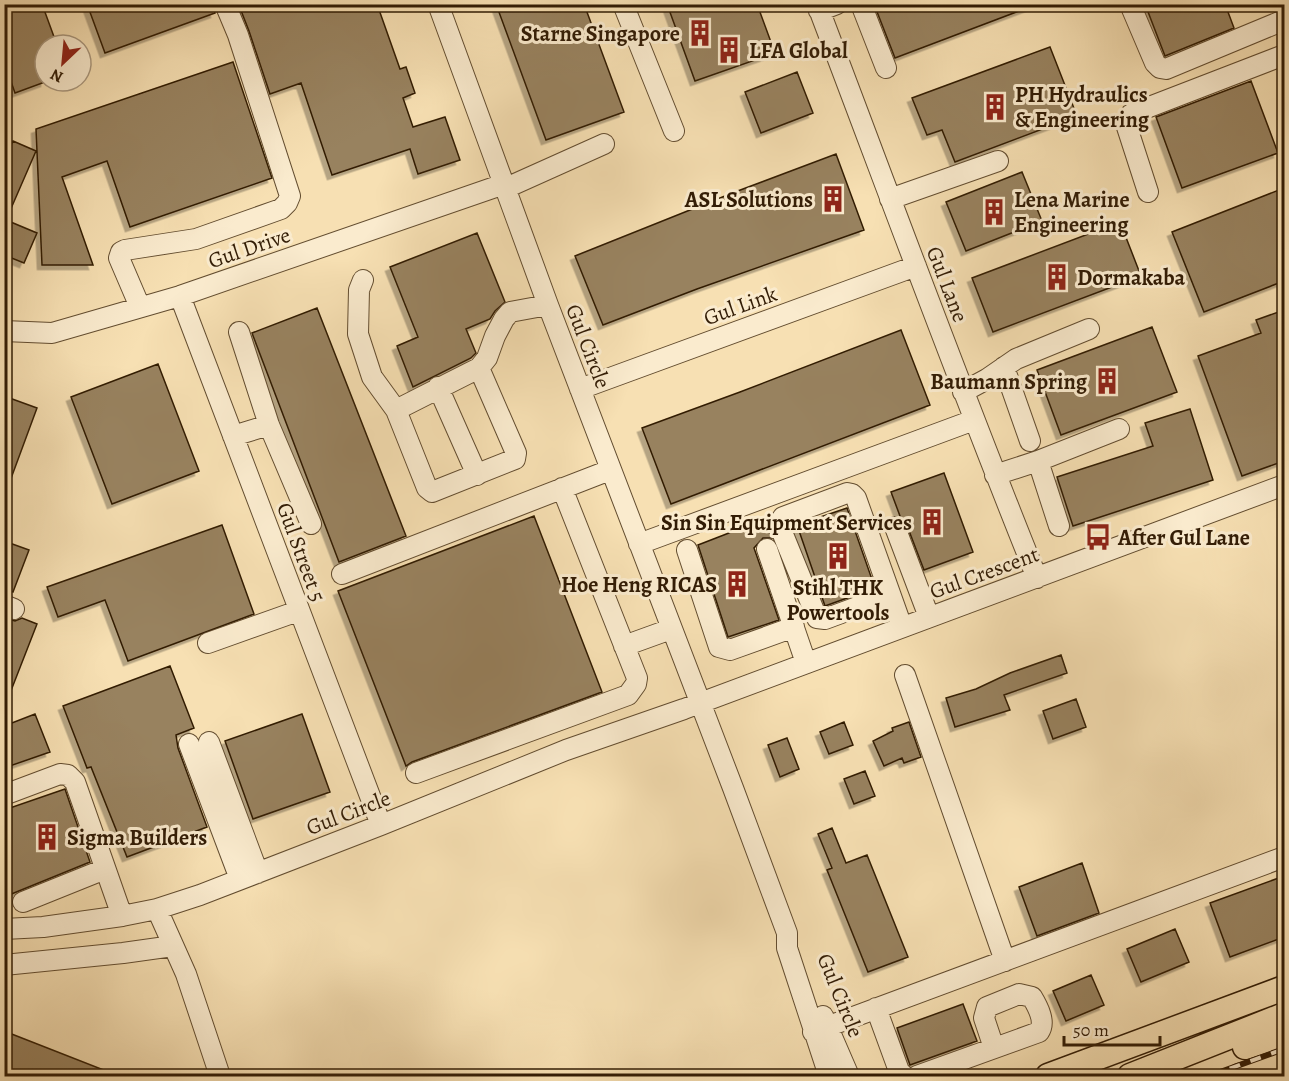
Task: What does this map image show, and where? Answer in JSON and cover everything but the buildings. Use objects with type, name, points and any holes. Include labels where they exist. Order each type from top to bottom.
[{"type":"main road","points":[[1048,1077],[1284,988]]},
{"type":"main road","points":[[1165,1033],[1209,1024],[1284,1000]]},
{"type":"main road","points":[[1131,1077],[1284,1016]]},
{"type":"main road","points":[[1131,1077],[1206,1058],[1284,1034]]},
{"type":"main road","points":[[1240,1077],[1284,1064]]},
{"type":"street","points":[[140,307],[119,258],[121,252],[196,239],[281,209],[289,200],[290,196],[225,4]]},
{"type":"street","name":"Gul Circle","points":[[438,4],[548,305],[787,933],[787,948],[820,1029],[849,1077]]},
{"type":"street","points":[[623,4],[674,131]]},
{"type":"street","points":[[861,4],[886,68]]},
{"type":"street","points":[[1133,4],[1132,9],[1155,63],[1160,68],[1166,69],[1284,19],[1279,4]]},
{"type":"street","name":"Gul Lane","points":[[824,7],[890,199],[995,475],[1037,578]]},
{"type":"street","points":[[1148,192],[1126,124],[1131,114],[1284,55]]},
{"type":"street","name":"Gul Drive","points":[[4,331],[52,333],[180,296],[505,186],[604,144]]},
{"type":"street","points":[[890,199],[998,162]]},
{"type":"street","name":"Gul Link","points":[[580,389],[916,266]]},
{"type":"street","points":[[363,280],[359,290],[358,334],[372,377],[396,410],[427,488],[432,492],[515,459],[516,453],[479,369]]},
{"type":"street","name":"Gul Street 5","points":[[180,296],[381,825]]},
{"type":"street","points":[[396,410],[438,387],[479,369],[510,312],[548,305]]},
{"type":"street","points":[[963,392],[1016,359],[1089,329]]},
{"type":"street","points":[[239,332],[269,425],[311,524]]},
{"type":"street","points":[[1004,367],[1030,441]]},
{"type":"street","points":[[438,387],[477,475]]},
{"type":"street","points":[[639,544],[974,420]]},
{"type":"street","points":[[233,436],[269,425]]},
{"type":"street","points":[[995,475],[1038,461],[1119,429]]},
{"type":"street","points":[[1038,461],[1059,526]]},
{"type":"street","points":[[342,574],[610,470]]},
{"type":"street","name":"Gul Crescent","points":[[700,703],[1284,485]]},
{"type":"street","points":[[416,773],[628,695],[636,684],[637,678],[562,488]]},
{"type":"street","points":[[890,595],[825,619],[817,618],[780,527],[783,517],[847,493],[852,494],[856,498],[902,627]]},
{"type":"street","points":[[895,527],[929,617]]},
{"type":"street","points":[[767,549],[806,663]]},
{"type":"street","points":[[687,550],[719,647],[730,650],[794,627]]},
{"type":"street","points":[[208,643],[298,611]]},
{"type":"street","points":[[624,646],[671,629]]},
{"type":"street","points":[[905,675],[1005,961]]},
{"type":"street","name":"Gul Circle","points":[[4,929],[43,927],[122,916],[157,909],[201,896],[566,750],[700,703]]},
{"type":"street","points":[[199,743],[249,876]]},
{"type":"street","points":[[4,795],[60,774],[68,775],[75,782],[122,916]]},
{"type":"street","points":[[820,1029],[1284,857]]},
{"type":"street","points":[[22,902],[105,869]]},
{"type":"street","points":[[157,909],[186,974],[220,1077]]},
{"type":"street","points":[[4,965],[173,946]]},
{"type":"street","points":[[876,1008],[899,1071],[904,1077]]},
{"type":"street","name":"Gul Circle","points":[[820,1029],[829,1077]]},
{"type":"street","points":[[917,1077],[994,1048]]},
{"type":"railway","points":[[1209,1076],[1284,1049]]},
{"type":"place","name":"Starne Singapore","points":[[700,33]]},
{"type":"place","name":"LFA Global","points":[[729,50]]},
{"type":"place","name":"PH Hydraulics & Engineering","points":[[995,107]]},
{"type":"place","name":"ASL Solutions","points":[[833,199]]},
{"type":"place","name":"Lena Marine Engineering","points":[[994,212]]},
{"type":"place","name":"Dormakaba","points":[[1057,277]]},
{"type":"place","name":"Baumann Spring","points":[[1107,381]]},
{"type":"place","name":"Sin Sin Equipment Services","points":[[932,522]]},
{"type":"place","name":"After Gul Lane","points":[[1098,537]]},
{"type":"place","name":"Stihl THK Powertools","points":[[838,556]]},
{"type":"place","name":"Hoe Heng RICAS","points":[[737,584]]},
{"type":"place","name":"Sigma Builders","points":[[47,837]]}]
